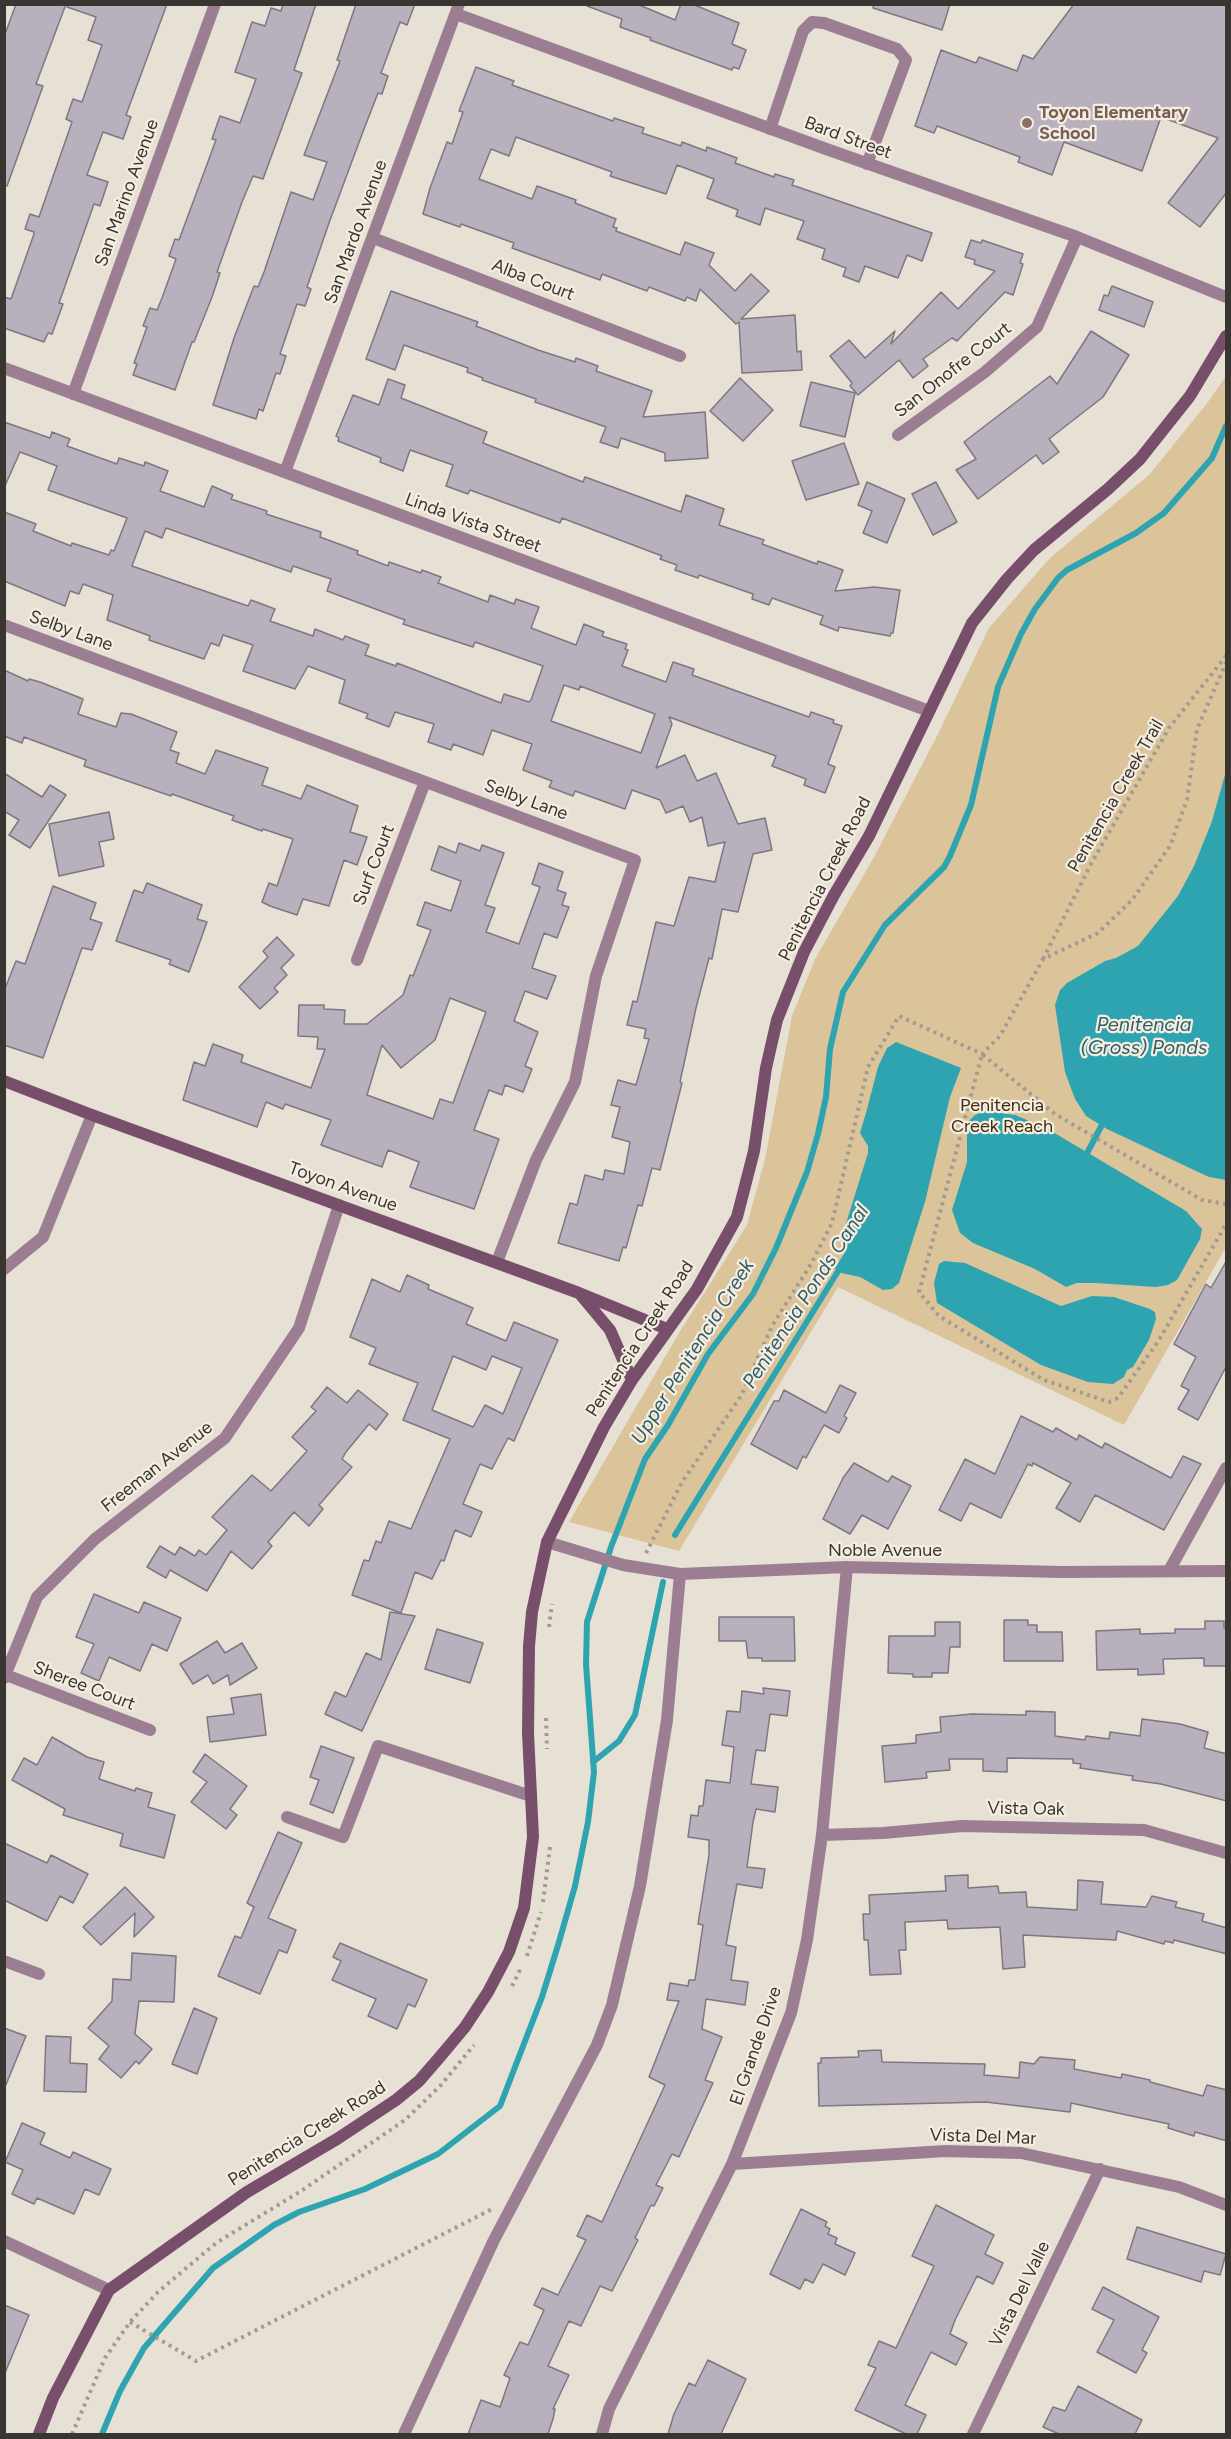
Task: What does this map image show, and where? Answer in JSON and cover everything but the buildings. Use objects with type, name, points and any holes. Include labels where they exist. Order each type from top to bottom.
[{"type":"street","name":"San Marino Avenue","points":[[73,394],[215,4]]},
{"type":"street","name":"Bard Street","points":[[458,9],[770,129],[1077,237],[1227,297]]},
{"type":"street","name":"San Mardo Avenue","points":[[285,472],[458,9]]},
{"type":"street","points":[[770,129],[804,31],[812,22],[824,23],[897,49],[906,60],[867,164]]},
{"type":"street","name":"San Onofre Court","points":[[898,435],[985,372],[1036,327],[1077,237]]},
{"type":"street","name":"Alba Court","points":[[373,238],[680,356]]},
{"type":"street","name":"Penitencia Creek Road","points":[[39,2434],[53,2398],[109,2290],[247,2192],[337,2139],[396,2100],[419,2081],[440,2058],[465,2027],[488,1992],[509,1952],[524,1908],[534,1837],[528,1733],[529,1646],[532,1612],[547,1542],[604,1427],[632,1380],[697,1289],[737,1217],[754,1151],[766,1068],[777,1020],[804,952],[869,836],[972,623],[1007,579],[1034,550],[1108,489],[1140,459],[1190,396],[1227,336]]},
{"type":"street","name":"Linda Vista Street","points":[[4,368],[929,711]]},
{"type":"street","name":"Selby Lane","points":[[4,625],[635,860],[596,976],[575,1082],[536,1160],[497,1262]]},
{"type":"street","name":"Surf Court","points":[[357,960],[425,782]]},
{"type":"street","name":"Toyon Avenue","points":[[4,1081],[497,1262],[668,1329]]},
{"type":"street","points":[[4,1269],[43,1238],[92,1115]]},
{"type":"street","name":"Freeman Avenue","points":[[5,1676],[37,1597],[95,1539],[225,1438],[299,1328],[339,1205]]},
{"type":"street","points":[[579,1293],[610,1330],[632,1380]]},
{"type":"street","points":[[1170,1569],[1227,1468]]},
{"type":"street","name":"Noble Avenue","points":[[547,1542],[623,1565],[680,1574],[847,1567],[1061,1572],[1170,1569],[1227,1571]]},
{"type":"street","name":"El Grande Drive","points":[[602,2434],[609,2409],[732,2164],[791,2013],[807,1940],[822,1835],[847,1567]]},
{"type":"street","points":[[404,2434],[494,2240],[597,2045],[612,2005],[640,1886],[665,1732],[680,1574]]},
{"type":"street","name":"Sheree Court","points":[[5,1676],[150,1730]]},
{"type":"street","points":[[287,1817],[343,1837],[378,1746],[531,1796]]},
{"type":"street","name":"Vista Oak","points":[[822,1835],[883,1833],[962,1826],[1144,1830],[1227,1853]]},
{"type":"street","points":[[4,1961],[39,1974]]},
{"type":"street","name":"Vista Del Mar","points":[[732,2164],[946,2151],[1021,2153],[1179,2187],[1227,2205]]},
{"type":"street","name":"Vista Del Valle","points":[[973,2434],[1100,2169]]},
{"type":"street","points":[[4,2241],[109,2290]]},
{"type":"path","name":"Penitencia Creek Trail","points":[[982,1054],[1000,1036],[1043,960],[1092,862],[1169,728],[1227,656]]},
{"type":"path","points":[[1043,960],[1098,933],[1132,900],[1170,846],[1187,800],[1197,729],[1227,663]]},
{"type":"path","points":[[638,1568],[682,1482],[741,1396],[772,1326],[811,1264],[831,1222],[868,1067],[899,1016],[982,1054],[1055,1114],[1202,1200],[1227,1204]]},
{"type":"path","points":[[982,1054],[919,1292],[939,1316],[1044,1380],[1109,1401],[1118,1398],[1159,1340],[1227,1224]]},
{"type":"path","points":[[549,1634],[553,1598]]},
{"type":"path","points":[[546,1713],[547,1758]]},
{"type":"path","points":[[72,2434],[105,2358],[130,2322],[158,2292],[216,2242],[301,2192],[405,2120],[441,2085]]},
{"type":"path","points":[[130,2322],[196,2361],[516,2196]]},
{"type":"green space","name":"Penitencia Creek Reach","points":[[1226,376],[1226,1247],[1124,1425],[838,1287],[679,1551],[569,1522],[679,1333],[747,1225],[765,1159],[792,1016],[815,959],[874,857],[938,734],[989,628],[1050,558],[1150,474]]},
{"type":"water","name":"Penitencia (Gross) Ponds","points":[[1226,771],[1226,1180],[1209,1177],[1107,1129],[1086,1116],[1075,1099],[1065,1072],[1055,1005],[1060,990],[1067,983],[1105,961],[1116,958],[1138,946],[1178,896],[1194,866],[1212,821]]},
{"type":"water","points":[[896,1042],[961,1068],[950,1097],[925,1202],[899,1283],[892,1289],[883,1290],[860,1277],[837,1272],[835,1268],[844,1254],[842,1236],[868,1153],[868,1146],[860,1133],[878,1067],[887,1048]]},
{"type":"water","points":[[985,1111],[1015,1115],[1046,1128],[1186,1211],[1202,1229],[1200,1239],[1177,1280],[1168,1285],[1156,1287],[1077,1283],[1066,1287],[1035,1269],[973,1243],[960,1233],[952,1210],[967,1162],[967,1123],[975,1115]]},
{"type":"water","points":[[944,1261],[965,1263],[1061,1306],[1092,1296],[1114,1297],[1150,1309],[1155,1312],[1156,1319],[1149,1340],[1133,1367],[1127,1370],[1124,1377],[1113,1384],[1088,1382],[1041,1365],[937,1303],[934,1283],[939,1264]]},
{"type":"waterway","name":"Upper Penitencia Creek","points":[[102,2434],[120,2391],[144,2348],[213,2268],[274,2225],[299,2212],[365,2189],[438,2154],[500,2106],[542,1997],[575,1886],[588,1822],[594,1772],[586,1664],[587,1622],[611,1547],[645,1459],[668,1425],[708,1354],[753,1294],[776,1248],[807,1172],[826,1097],[830,1049],[843,992],[885,925],[944,867],[950,856],[971,805],[998,687],[1021,634],[1035,609],[1058,578],[1067,570],[1136,533],[1164,513],[1212,458],[1226,426]]},
{"type":"waterway","name":"Penitencia Ponds Canal","points":[[1085,1157],[1104,1121]]},
{"type":"waterway","name":"Penitencia Ponds Canal","points":[[675,1535],[840,1268]]},
{"type":"waterway","name":"Penitencia Ponds Canal","points":[[593,1762],[619,1741],[635,1715],[663,1582]]},
{"type":"place","name":"Toyon Elementary School","points":[[1027,123]]}]
